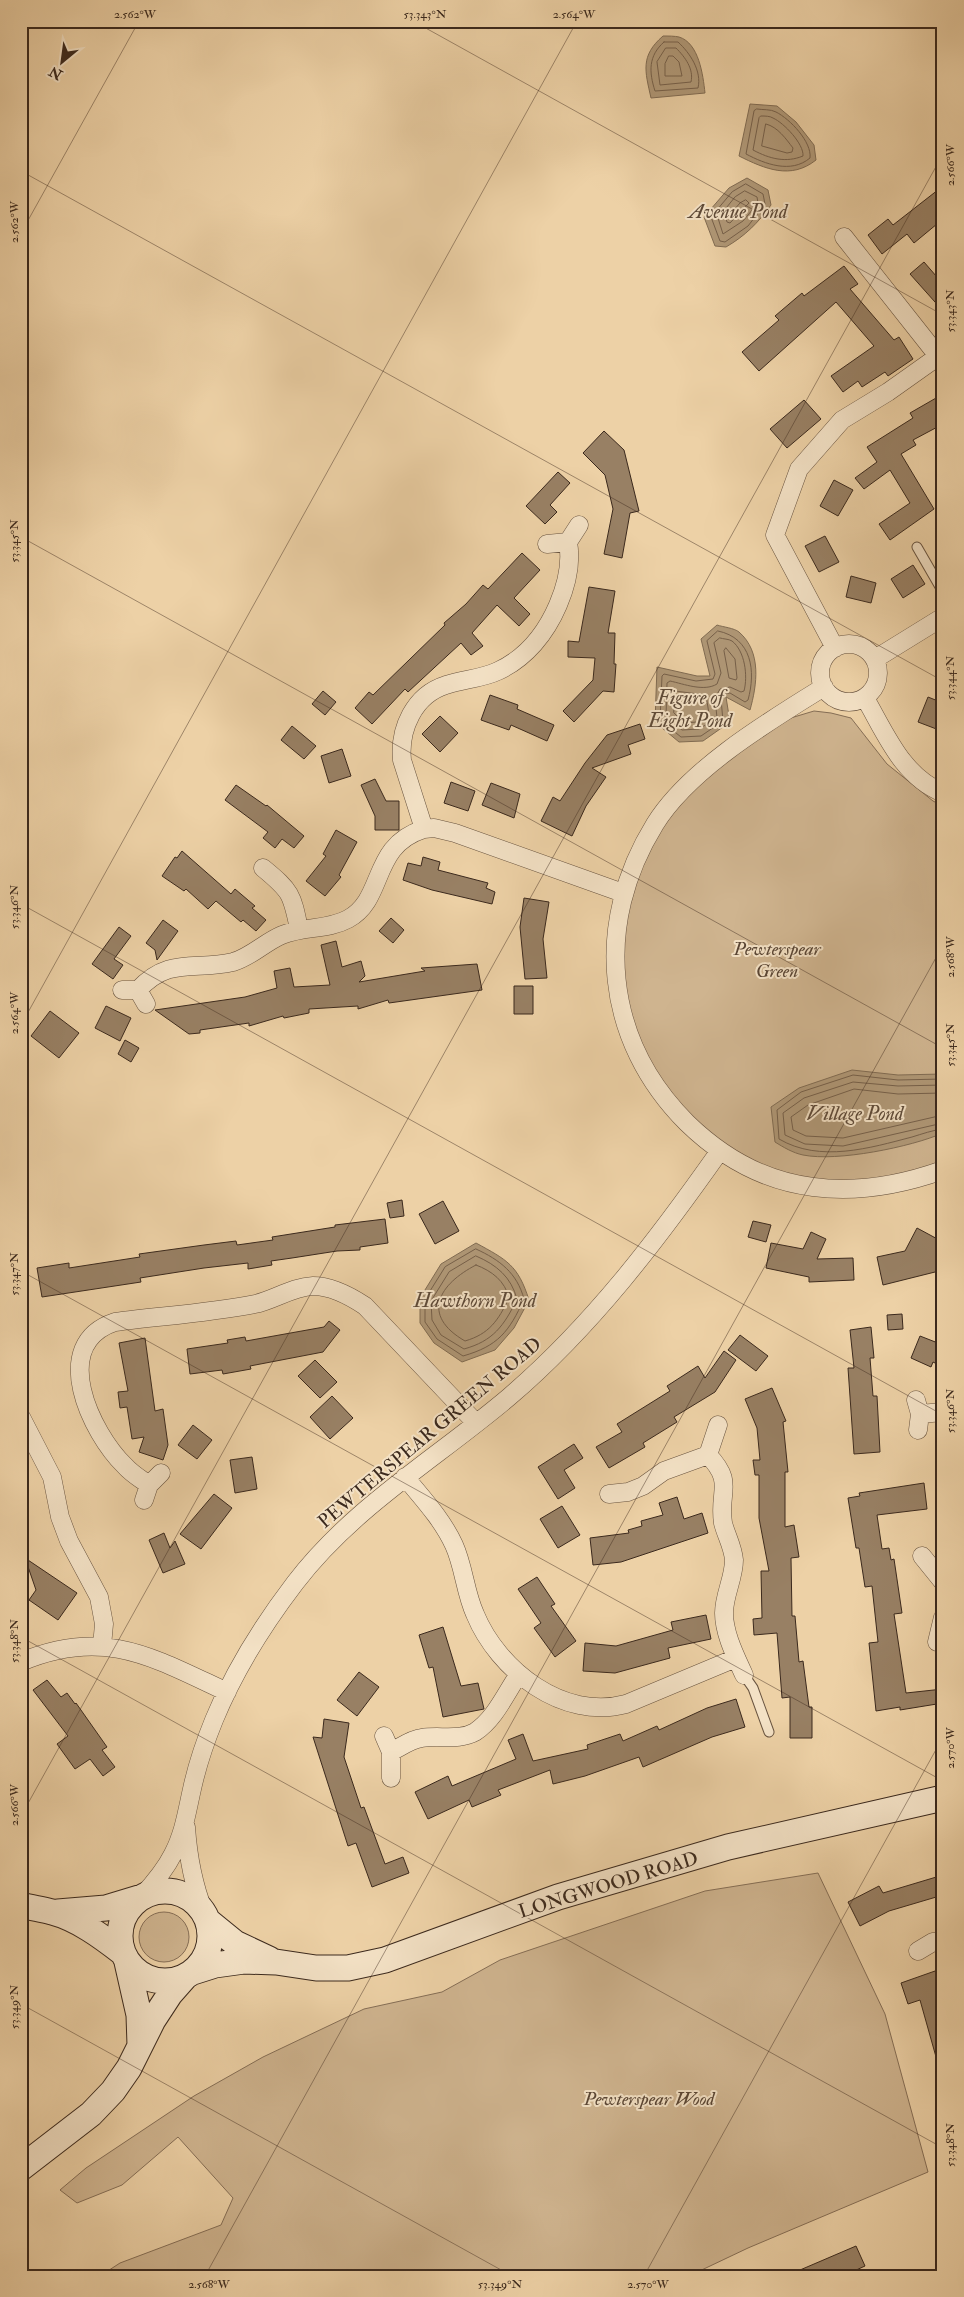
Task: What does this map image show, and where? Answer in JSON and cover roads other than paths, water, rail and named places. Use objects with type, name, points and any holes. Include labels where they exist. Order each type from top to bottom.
[{"type":"street","points":[[835,648],[776,535],[799,469],[842,420],[888,392],[941,354],[844,237]]},
{"type":"street","points":[[424,829],[402,760],[401,740],[407,722],[419,703],[437,688],[498,671],[518,658],[537,640],[552,619],[565,586],[570,564],[568,542],[579,525]]},
{"type":"street","points":[[547,544],[568,542]]},
{"type":"street","points":[[875,659],[943,617]]},
{"type":"street","points":[[846,644],[855,645],[863,648],[875,659],[878,677],[876,686],[865,698],[857,702],[838,700],[830,695],[824,687],[821,679],[823,661],[835,648],[846,644]]},
{"type":"street","points":[[824,687],[786,710],[711,765],[680,794],[656,822],[645,841],[623,893],[616,929],[615,970],[627,1030],[643,1066],[663,1097],[696,1132],[720,1152],[736,1162],[773,1177],[812,1187],[838,1190],[891,1185],[943,1170]]},
{"type":"street","points":[[865,698],[899,757],[909,770],[922,781],[943,793]]},
{"type":"street","points":[[135,995],[147,980],[167,970],[186,965],[218,964],[240,960],[269,940],[299,929],[332,925],[350,918],[359,911],[370,895],[378,874],[389,854],[405,838],[424,829],[434,828],[455,833],[623,893]]},
{"type":"street","points":[[263,868],[289,891],[293,899],[299,929]]},
{"type":"street","name":"PEWTERSPEAR GREEN ROAD","points":[[141,1897],[167,1865],[185,1824],[201,1756],[214,1720],[227,1692],[264,1628],[295,1583],[321,1552],[356,1518],[405,1477],[476,1423],[543,1366],[613,1292],[668,1225],[720,1152]]},
{"type":"street","points":[[151,1486],[124,1466],[108,1446],[88,1406],[79,1378],[82,1352],[88,1340],[105,1326],[115,1322],[255,1304],[299,1288],[313,1286],[327,1288],[354,1298],[365,1306],[476,1423]]},
{"type":"street","points":[[918,1414],[943,1412]]},
{"type":"street","points":[[21,1416],[52,1477],[60,1517],[68,1541],[99,1597],[104,1624],[102,1646]]},
{"type":"street","points":[[708,1455],[718,1425]]},
{"type":"street","points":[[607,1493],[628,1492],[643,1486],[664,1471],[708,1455]]},
{"type":"street","points":[[708,1455],[719,1466],[723,1476],[723,1522],[734,1559],[724,1613],[736,1658],[744,1675]]},
{"type":"street","points":[[405,1477],[436,1514],[454,1546],[467,1591],[483,1631],[504,1660],[519,1674],[552,1695],[566,1702],[581,1706],[610,1708],[626,1704],[736,1658]]},
{"type":"street","points":[[922,1556],[943,1582]]},
{"type":"street","points":[[937,1642],[943,1618]]},
{"type":"street","points":[[21,1662],[42,1653],[61,1649],[102,1646],[129,1649],[152,1657],[227,1692]]},
{"type":"street","points":[[391,1752],[421,1738],[463,1736],[474,1732],[492,1715],[519,1674]]},
{"type":"street","points":[[384,1736],[391,1752],[391,1778]]},
{"type":"street","name":"LONGWOOD ROAD","points":[[189,1975],[222,1964],[244,1961],[276,1962],[316,1968],[340,1968],[385,1960],[558,1897],[728,1847],[943,1798]]},
{"type":"street","name":"PEWTERSPEAR GREEN ROAD","points":[[185,1824],[188,1860],[193,1884],[206,1917]]},
{"type":"street","points":[[21,2168],[91,2114],[108,2097],[129,2068],[140,2045],[170,1994],[203,1962],[209,1949],[211,1935],[206,1917],[198,1904],[185,1895],[169,1891],[154,1892],[106,1908],[53,1912]]},
{"type":"street","points":[[140,2045],[139,2015],[120,1929],[124,1916],[141,1897]]},
{"type":"street","points":[[21,1905],[53,1912],[83,1925],[102,1936],[125,1957],[136,1972],[148,1978],[161,1982],[189,1975]]},
{"type":"street","name":"LONGWOOD ROAD","points":[[206,1917],[225,1936],[241,1947],[276,1962]]},
{"type":"street","points":[[918,1951],[933,1942],[943,1941]]},
{"type":"lane","points":[[917,547],[943,592]]},
{"type":"lane","points":[[744,1675],[753,1688],[769,1732]]},
{"type":"water","points":[[663,36],[679,37],[686,40],[691,46],[699,60],[705,93],[651,98],[646,64],[651,50]]},
{"type":"water","points":[[750,104],[777,106],[796,122],[814,145],[816,160],[797,170],[788,171],[758,165],[739,156]]},
{"type":"water","name":"Avenue Pond","points":[[747,178],[768,190],[771,205],[745,234],[726,247],[715,246],[704,217],[729,188]]},
{"type":"water","name":"Figure of Eight Pond","points":[[717,625],[739,632],[751,649],[756,669],[756,680],[750,710],[726,697],[730,722],[703,741],[679,742],[655,722],[657,667],[697,676],[710,676],[701,639]]},
{"type":"water","name":"Village Pond","points":[[852,1070],[898,1075],[943,1074],[943,1133],[874,1152],[817,1157],[803,1155],[775,1142],[771,1107],[799,1088]]},
{"type":"water","name":"Hawthorn Pond","points":[[476,1243],[496,1254],[516,1271],[529,1300],[514,1328],[495,1350],[462,1362],[434,1343],[420,1323],[420,1298],[441,1264]]},
{"type":"park label","name":"Pewterspear Green","points":[[777,959]]},
{"type":"park label","name":"Pewterspear Wood","points":[[649,2098]]}]
